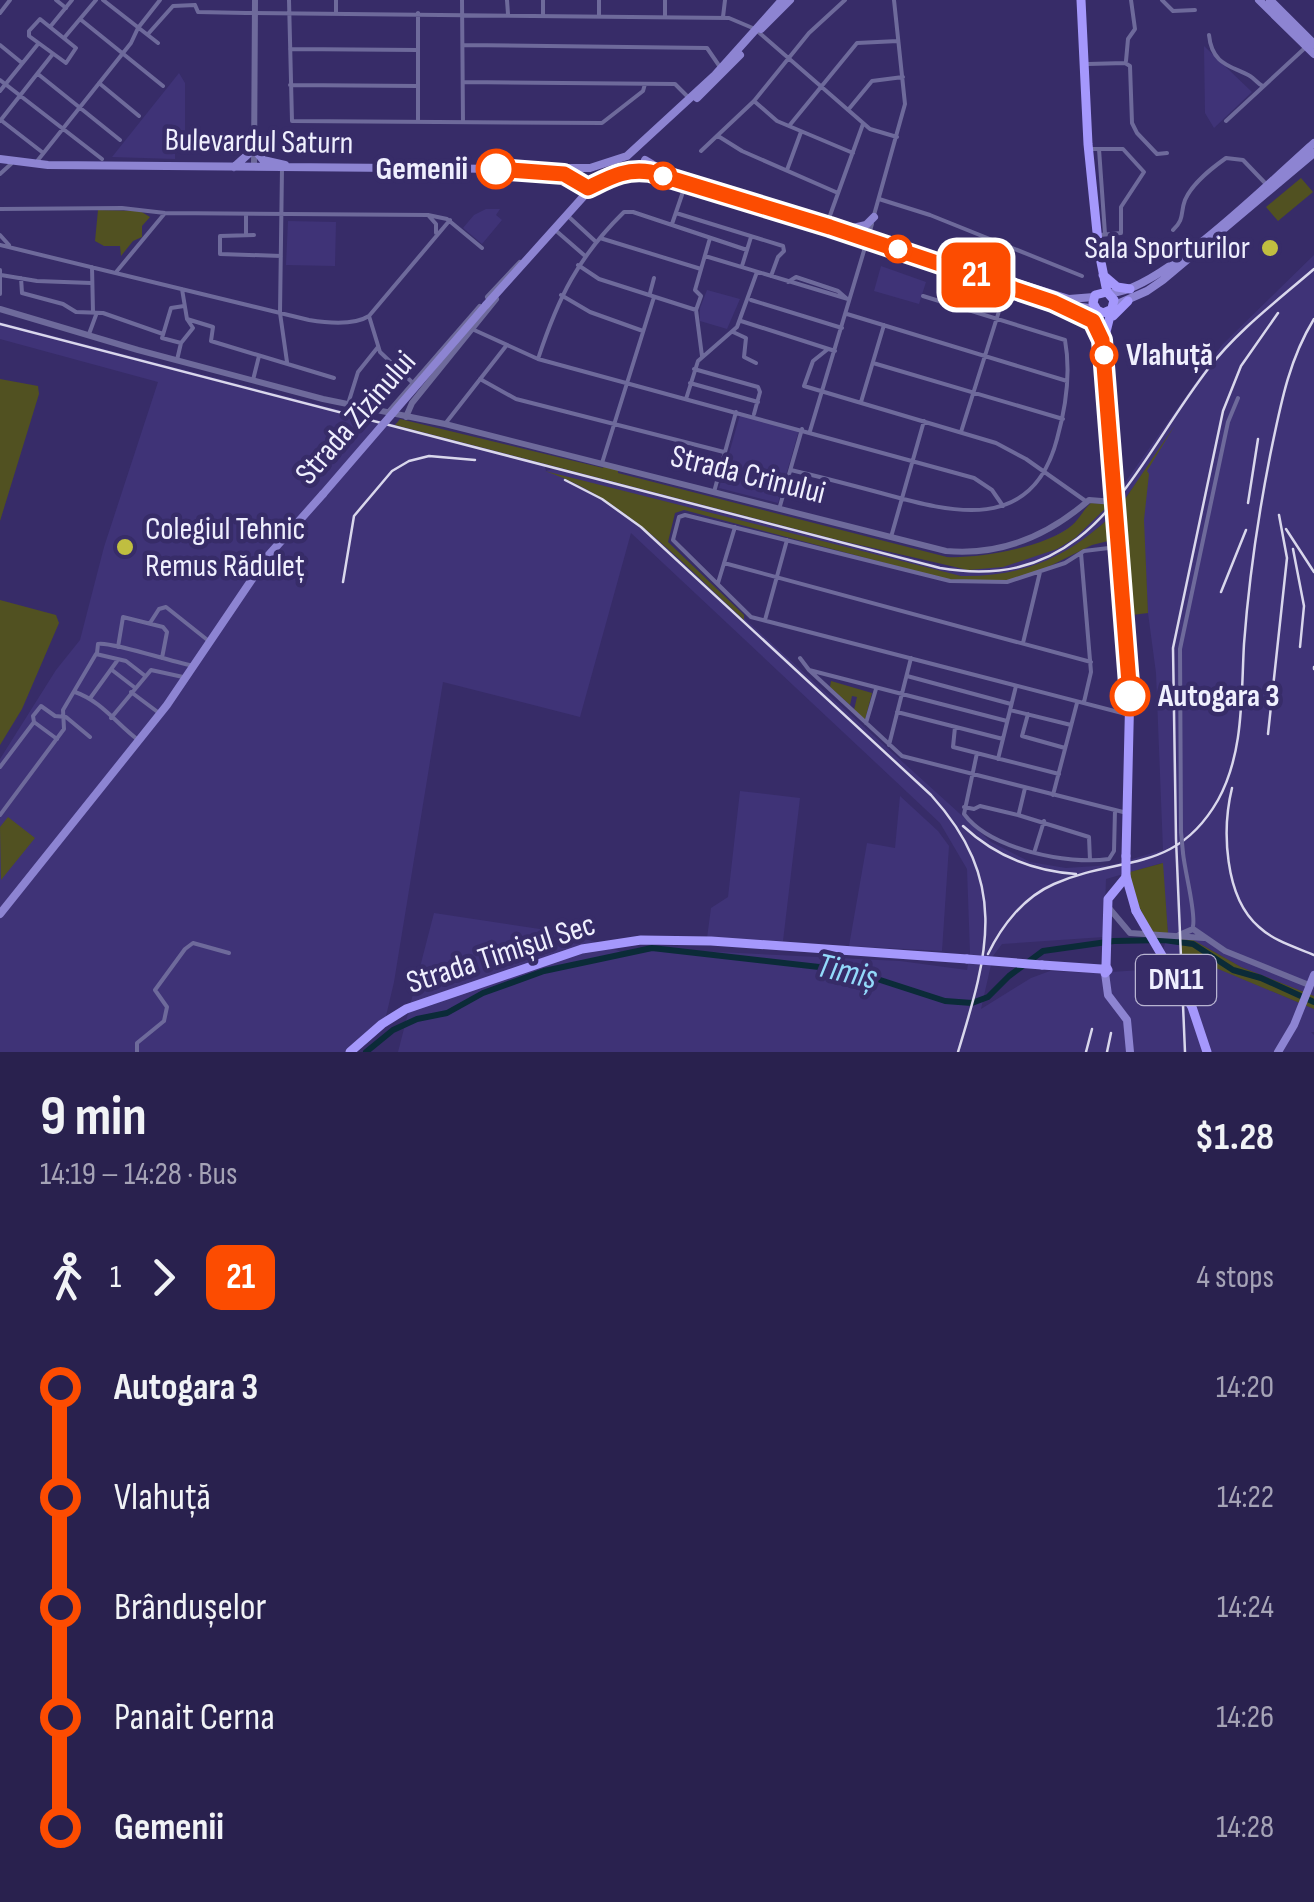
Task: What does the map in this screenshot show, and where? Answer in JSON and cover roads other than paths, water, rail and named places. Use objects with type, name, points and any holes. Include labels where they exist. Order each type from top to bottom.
[{"type":"main road","points":[[782,0],[722,68],[629,154],[626,166],[1070,300],[1130,289],[1150,280],[1314,143]]},
{"type":"main road","points":[[593,186],[613,175],[635,170],[644,158],[647,143],[718,80],[756,30],[790,0]]},
{"type":"main road","points":[[1081,0],[1083,64],[1101,235],[1094,296],[1097,310]]},
{"type":"main road","points":[[1259,0],[1311,44]]},
{"type":"main road","points":[[1270,0],[1311,44],[1314,54]]},
{"type":"main road","points":[[234,167],[254,149],[263,160],[286,168]]},
{"type":"main road","points":[[1053,302],[1104,313],[1128,301],[1163,280],[1314,152]]},
{"type":"main road","points":[[629,154],[663,170],[853,228],[1053,302],[1093,321],[1104,331],[1114,313],[1128,301]]},
{"type":"main road","name":"Bulevardul Saturn","points":[[0,159],[38,165],[519,169],[588,168],[629,154]]},
{"type":"main road","points":[[588,168],[598,176],[593,186]]},
{"type":"main road","name":"Strada Zizinului","points":[[567,211],[580,183],[580,171],[588,168]]},
{"type":"main road","name":"Bulevardul Saturn","points":[[519,169],[564,174],[593,186]]},
{"type":"main road","name":"Strada Zizinului","points":[[0,914],[160,714],[268,557],[552,228],[593,186]]},
{"type":"main road","points":[[853,228],[874,217]]},
{"type":"main road","points":[[1098,252],[1108,292],[1114,298],[1112,308]]},
{"type":"main road","points":[[1103,274],[1117,287],[1130,289]]},
{"type":"main road","name":"DN11","points":[[1112,308],[1104,331],[1119,551]]},
{"type":"main road","name":"DN11","points":[[1097,310],[1104,331],[1130,686],[1126,876],[1136,911],[1197,1016],[1207,1052]]},
{"type":"main road","points":[[1126,876],[1109,897],[1104,969],[1109,997],[1127,1020],[1130,1052]]},
{"type":"main road","points":[[1109,906],[1119,894],[1131,900]]},
{"type":"main road","points":[[1108,934],[1114,922],[1122,925]]},
{"type":"main road","name":"Strada Timișul Sec","points":[[350,1052],[406,1008],[582,948],[633,940],[712,941],[1104,969]]},
{"type":"main road","points":[[1278,1052],[1314,975]]},
{"type":"street","points":[[0,13],[10,0]]},
{"type":"street","points":[[56,0],[66,8]]},
{"type":"street","points":[[50,26],[72,0]]},
{"type":"street","points":[[64,38],[99,0],[158,43]]},
{"type":"street","points":[[38,165],[42,152],[134,39],[158,2],[150,0]]},
{"type":"street","points":[[254,167],[255,0]]},
{"type":"street","points":[[289,0],[291,120],[602,123],[644,91],[645,84]]},
{"type":"street","points":[[336,0],[336,12]]},
{"type":"street","points":[[462,0],[463,122]]},
{"type":"street","points":[[508,0],[508,14]]},
{"type":"street","points":[[543,0],[543,14]]},
{"type":"street","points":[[598,15],[599,0]]},
{"type":"street","points":[[665,0],[666,16]]},
{"type":"street","points":[[723,17],[725,0]]},
{"type":"street","points":[[701,151],[754,101],[809,33],[845,0]]},
{"type":"street","points":[[810,431],[905,104],[894,0]]},
{"type":"street","points":[[1125,63],[1128,40],[1135,29],[1131,0]]},
{"type":"street","points":[[1162,0],[1173,11],[1196,10]]},
{"type":"street","points":[[146,34],[177,2],[195,2],[198,12],[375,10],[723,17],[756,30],[863,124],[897,137]]},
{"type":"street","points":[[418,13],[418,122]]},
{"type":"street","points":[[40,19],[64,38],[76,50],[64,64],[29,36],[29,31],[40,19]]},
{"type":"street","points":[[80,19],[163,86]]},
{"type":"street","points":[[1208,35],[1211,47],[1231,71],[1238,70],[1263,86]]},
{"type":"street","points":[[789,126],[856,42],[898,41]]},
{"type":"street","points":[[0,91],[3,82],[38,44]]},
{"type":"street","points":[[1226,121],[1311,44]]},
{"type":"street","points":[[0,45],[22,63]]},
{"type":"street","points":[[462,45],[707,48],[722,68]]},
{"type":"street","points":[[290,49],[418,50]]},
{"type":"street","points":[[42,152],[1,121],[52,56]]},
{"type":"street","points":[[1083,64],[1125,63],[1131,68],[1132,118],[1137,134],[1157,154],[1167,152]]},
{"type":"street","points":[[38,74],[120,140]]},
{"type":"street","points":[[848,110],[872,81],[903,77]]},
{"type":"street","points":[[3,82],[102,159]]},
{"type":"street","points":[[463,82],[675,84],[690,98]]},
{"type":"street","points":[[98,83],[139,116]]},
{"type":"street","points":[[290,85],[418,86]]},
{"type":"street","points":[[754,101],[774,120],[853,152]]},
{"type":"street","points":[[828,221],[863,124]]},
{"type":"street","points":[[787,170],[801,132]]},
{"type":"street","points":[[718,136],[725,143],[838,193]]},
{"type":"street","points":[[1094,149],[1124,150],[1144,172],[1122,204],[1122,233],[1101,235]]},
{"type":"street","points":[[1173,230],[1182,222],[1191,189],[1230,156],[1247,162],[1266,184]]},
{"type":"street","points":[[0,174],[14,162]]},
{"type":"street","points":[[286,168],[280,314],[287,362]]},
{"type":"street","points":[[672,224],[686,183]]},
{"type":"street","points":[[879,199],[930,214],[1082,276]]},
{"type":"street","points":[[0,210],[122,208],[165,213],[438,216],[450,220],[482,248]]},
{"type":"street","points":[[567,211],[596,239],[701,269]]},
{"type":"street","points":[[538,359],[561,296],[578,265],[596,239],[624,212],[747,250]]},
{"type":"street","points":[[117,273],[165,213]]},
{"type":"street","points":[[676,213],[784,247],[771,276]]},
{"type":"street","points":[[246,214],[246,235]]},
{"type":"street","points":[[428,216],[436,224],[435,238]]},
{"type":"street","points":[[0,245],[315,322],[359,322],[369,316],[450,220]]},
{"type":"street","points":[[710,238],[717,237],[720,227]]},
{"type":"street","points":[[552,228],[584,255]]},
{"type":"street","points":[[0,235],[18,248]]},
{"type":"street","points":[[254,235],[220,236],[220,254],[281,256]]},
{"type":"street","points":[[742,267],[751,237]]},
{"type":"street","points":[[702,356],[696,310],[701,296],[695,290],[710,238]]},
{"type":"street","points":[[994,276],[1004,246]]},
{"type":"street","name":"Strada Zizinului","points":[[406,417],[422,390],[528,256]]},
{"type":"street","name":"Strada Zizinului","points":[[389,412],[510,271],[528,256]]},
{"type":"street","points":[[705,256],[848,300]]},
{"type":"street","points":[[578,265],[599,279],[696,310]]},
{"type":"street","points":[[89,334],[95,312],[92,267]]},
{"type":"street","points":[[686,399],[702,356],[733,332],[741,320],[757,272]]},
{"type":"street","points":[[0,294],[0,273],[91,283]]},
{"type":"street","points":[[21,278],[22,293],[63,304],[76,312],[95,312],[181,343]]},
{"type":"street","points":[[602,463],[642,332],[654,278]]},
{"type":"street","points":[[961,432],[1008,286]]},
{"type":"street","points":[[177,360],[181,343],[193,330],[182,289]]},
{"type":"street","points":[[561,296],[642,332]]},
{"type":"street","points":[[791,470],[950,510],[1003,506],[1025,495],[1045,472],[1062,419],[1067,380],[1065,340],[924,296]]},
{"type":"street","points":[[748,300],[842,328]]},
{"type":"street","points":[[163,336],[170,308],[184,306]]},
{"type":"street","name":"Strada Crinului","points":[[0,309],[253,380],[445,424],[946,551],[984,550],[1045,532],[1070,518],[1086,502]]},
{"type":"street","points":[[846,314],[1067,380]]},
{"type":"street","points":[[369,316],[378,347]]},
{"type":"street","points":[[187,319],[212,326],[210,340],[334,378]]},
{"type":"street","points":[[741,320],[831,350]]},
{"type":"street","points":[[861,403],[884,326]]},
{"type":"street","points":[[472,329],[538,359],[981,481],[1003,506]]},
{"type":"street","points":[[733,332],[745,337],[744,357],[756,363]]},
{"type":"street","points":[[445,424],[506,346]]},
{"type":"street","name":"Strada Zizinului","points":[[348,404],[358,372],[378,347],[413,384]]},
{"type":"street","points":[[831,350],[813,361],[804,386],[1007,448],[1086,502],[1114,502]]},
{"type":"street","points":[[253,380],[260,354]]},
{"type":"street","points":[[873,363],[1062,419]]},
{"type":"street","points":[[694,369],[756,386],[760,390],[754,416]]},
{"type":"street","points":[[480,379],[516,399],[724,452]]},
{"type":"street","points":[[690,383],[758,402]]},
{"type":"street","points":[[413,384],[422,390]]},
{"type":"street","points":[[1194,932],[1196,912],[1188,897],[1183,854],[1180,649],[1224,439],[1238,398]]},
{"type":"street","points":[[714,492],[736,412]]},
{"type":"street","points":[[891,538],[924,421]]},
{"type":"street","points":[[779,509],[802,429]]},
{"type":"street","points":[[1119,551],[1080,553],[1007,582],[950,582],[681,516],[674,542],[749,616],[1130,715]]},
{"type":"street","points":[[718,583],[734,527]]},
{"type":"street","points":[[765,620],[787,540]]},
{"type":"street","points":[[1053,796],[1091,662],[1080,553]]},
{"type":"street","points":[[724,563],[1091,662]]},
{"type":"street","points":[[1024,643],[1040,572]]},
{"type":"street","points":[[150,623],[159,609],[166,607],[210,642]]},
{"type":"street","points":[[118,647],[123,617],[150,623],[167,632],[162,658]]},
{"type":"street","points":[[0,815],[65,726],[62,716],[100,642],[194,666]]},
{"type":"street","points":[[97,654],[119,659],[144,675]]},
{"type":"street","points":[[800,658],[801,664],[902,756],[1127,813]]},
{"type":"street","points":[[91,697],[119,659]]},
{"type":"street","points":[[889,745],[911,660]]},
{"type":"street","points":[[112,718],[144,675],[154,669],[186,678]]},
{"type":"street","points":[[112,670],[160,714]]},
{"type":"street","points":[[809,670],[1007,721]]},
{"type":"street","points":[[906,676],[1071,725]]},
{"type":"street","points":[[998,759],[1016,686]]},
{"type":"street","points":[[1112,711],[1124,706],[1130,686]]},
{"type":"street","points":[[866,723],[876,688]]},
{"type":"street","points":[[75,692],[91,697],[139,740]]},
{"type":"street","points":[[0,767],[34,722],[32,719],[41,706],[90,737]]},
{"type":"street","points":[[897,712],[1003,739]]},
{"type":"street","points":[[1028,714],[1022,736],[1065,748]]},
{"type":"street","points":[[34,722],[57,739]]},
{"type":"street","points":[[955,727],[952,746],[1058,774]]},
{"type":"street","points":[[977,753],[964,808],[966,818],[985,832],[1034,852],[1068,860],[1106,860],[1113,854],[1116,810]]},
{"type":"street","points":[[1018,814],[1025,788]]},
{"type":"street","points":[[964,808],[980,806],[1018,814],[1089,837],[1090,860]]},
{"type":"street","points":[[1034,852],[1044,821]]},
{"type":"street","points":[[1109,906],[1133,934],[1194,932],[1239,958],[1308,989]]},
{"type":"street","points":[[137,1052],[138,1043],[164,1021],[167,1007],[155,990],[184,949],[193,943],[228,953]]},
{"type":"waterway","name":"Timiș","points":[[366,1052],[393,1030],[417,1019],[447,1013],[483,993],[544,971],[652,948],[819,967],[834,965],[945,1001],[972,1003],[988,997],[1043,951],[1114,941],[1164,940],[1193,944],[1233,970],[1314,1002]]},
{"type":"railway","points":[[0,324],[940,568],[992,571],[1036,562],[1072,543],[1102,516],[1130,483],[1219,355],[1314,269]]},
{"type":"railway","points":[[1185,1052],[1173,648],[1223,411],[1241,366],[1278,313]]},
{"type":"railway","points":[[988,954],[1015,913],[1033,896],[1078,875],[1164,852],[1201,824],[1218,800],[1237,744],[1251,572],[1270,456],[1291,368],[1314,319]]},
{"type":"railway","points":[[1248,503],[1258,439]]},
{"type":"railway","points":[[343,582],[354,516],[392,471],[429,456],[475,460]]},
{"type":"railway","points":[[565,480],[602,499],[641,527],[931,795],[956,827],[982,887],[985,918],[978,981],[958,1052]]},
{"type":"railway","points":[[1268,734],[1287,558],[1279,515]]},
{"type":"railway","points":[[1286,529],[1314,572]]},
{"type":"railway","points":[[1221,592],[1246,530]]},
{"type":"railway","points":[[1293,549],[1304,606],[1300,647]]},
{"type":"railway","points":[[1232,788],[1227,842],[1232,881],[1239,898],[1247,914],[1265,932],[1314,955]]},
{"type":"railway","points":[[963,826],[988,846],[1015,860],[1076,874]]},
{"type":"railway","points":[[1086,1052],[1092,1029]]},
{"type":"railway","points":[[1107,1052],[1111,1033]]},
{"type":"place","name":"Gemenii","points":[[496,169]]},
{"type":"place","name":"Sala Sporturilor","points":[[1270,248]]},
{"type":"place","name":"Vlahuță","points":[[1104,355]]},
{"type":"place","name":"Colegiul Tehnic Remus Răduleț","points":[[125,547]]},
{"type":"place","name":"Autogara 3","points":[[1130,696]]}]
